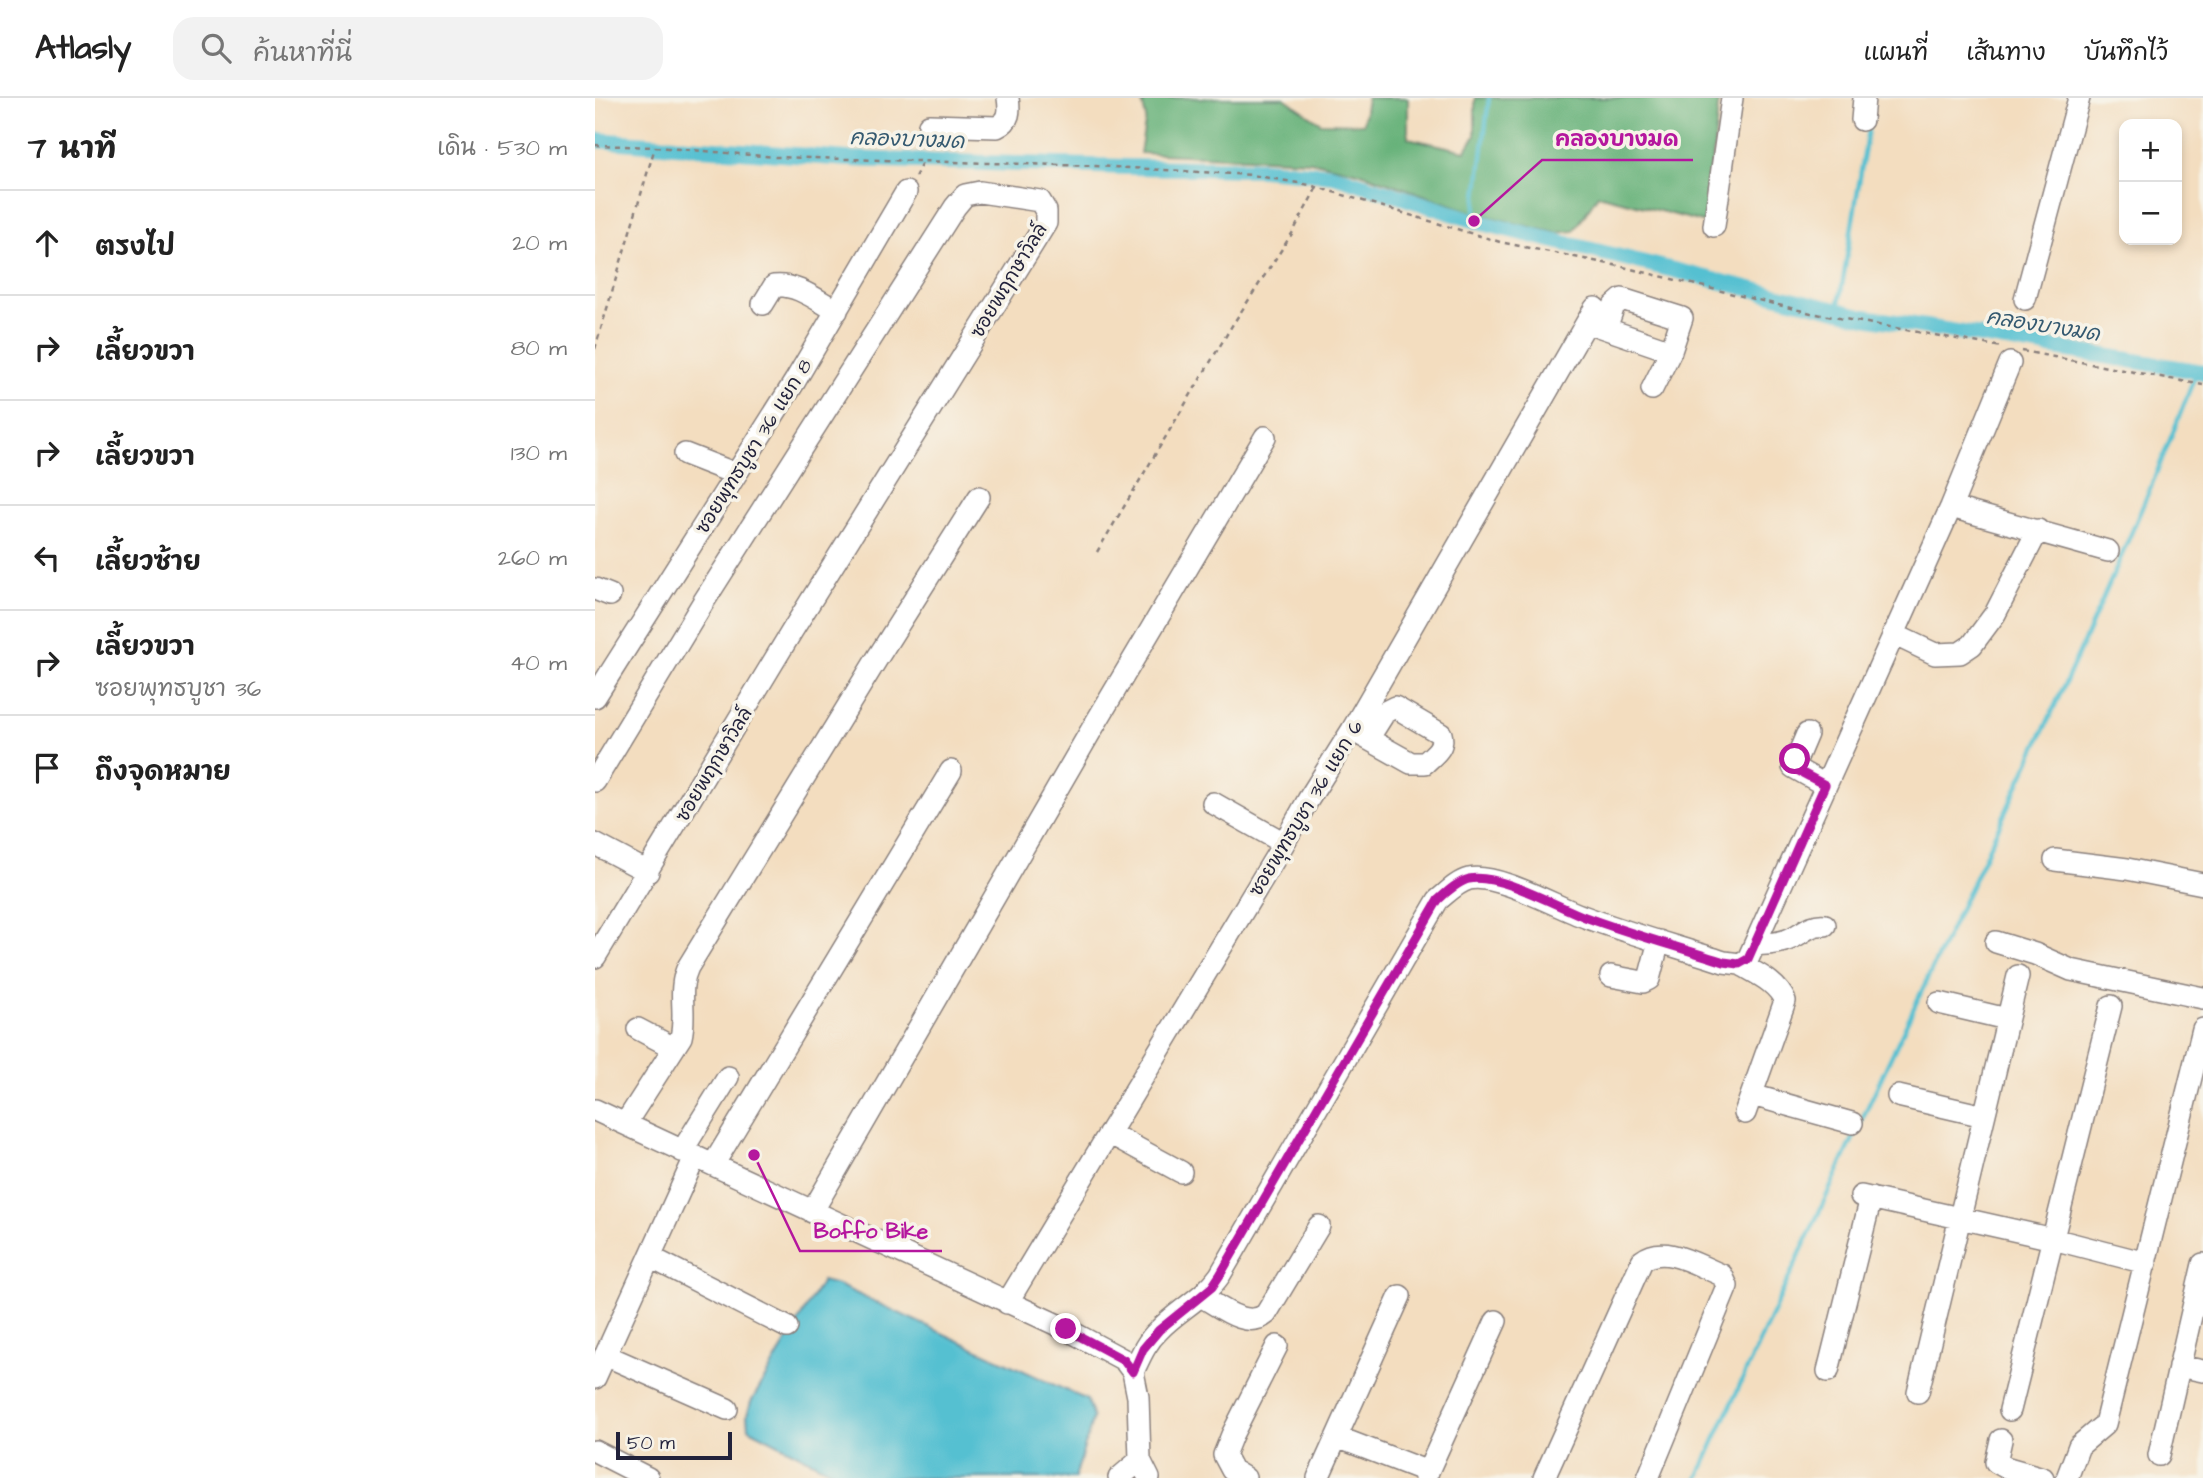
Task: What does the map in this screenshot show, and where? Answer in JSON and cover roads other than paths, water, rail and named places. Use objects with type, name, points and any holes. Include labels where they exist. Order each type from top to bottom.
[{"type":"street","points":[[929,125],[997,127],[1004,124],[1009,116],[1008,98]]},
{"type":"street","points":[[1714,226],[1732,98]]},
{"type":"street","points":[[1862,120],[1864,98]]},
{"type":"street","points":[[2025,299],[2078,98]]},
{"type":"street","name":"ซอยพฤกษาวิลล์","points":[[595,781],[704,601],[955,207],[965,195],[981,191],[1040,201],[1046,211],[1046,223],[799,619],[595,957]]},
{"type":"street","name":"ซอยพุทธบูชา 36 แยก 8","points":[[598,686],[736,474],[837,312],[906,192]]},
{"type":"street","points":[[763,304],[774,286],[782,285],[795,288],[837,312]]},
{"type":"street","name":"ซอยพุทธบูชา 36 แยก 6","points":[[1007,1303],[1308,800],[1360,735],[1596,319],[1622,299],[1682,318],[1671,351]]},
{"type":"street","points":[[1596,319],[1671,351],[1652,389]]},
{"type":"street","points":[[1739,964],[1748,959],[1755,945],[1951,507],[2010,363]]},
{"type":"street","points":[[812,1212],[1265,437]]},
{"type":"street","points":[[684,454],[736,474]]},
{"type":"street","points":[[625,1124],[681,1037],[684,1023],[682,984],[688,967],[979,497]]},
{"type":"street","points":[[1951,507],[2108,551]]},
{"type":"street","points":[[1893,634],[1935,654],[1961,653],[1972,645],[1995,614],[2038,530]]},
{"type":"street","points":[[1807,734],[1793,767],[1825,785]]},
{"type":"street","points":[[697,1158],[951,771]]},
{"type":"street","points":[[1213,803],[1284,843]]},
{"type":"street","points":[[595,844],[648,872]]},
{"type":"street","points":[[2055,860],[2127,869],[2203,884]]},
{"type":"street","points":[[1133,1372],[1143,1349],[1159,1330],[1212,1287],[1260,1209],[1438,900],[1468,879],[1508,884],[1585,917],[1724,962],[1739,964],[1772,983],[1785,1000],[1748,1104],[1852,1123]]},
{"type":"street","points":[[1755,945],[1784,941],[1809,927],[1825,925]]},
{"type":"street","points":[[1611,976],[1643,982],[1649,979],[1659,941]]},
{"type":"street","points":[[1996,942],[2035,954],[2071,970],[2203,998]]},
{"type":"street","points":[[1917,1392],[2018,976]]},
{"type":"street","points":[[1939,1003],[2007,1019]]},
{"type":"street","points":[[2010,1410],[2111,1006]]},
{"type":"street","points":[[638,1029],[674,1048]]},
{"type":"street","points":[[2067,1478],[2079,1446],[2105,1424],[2203,1029]]},
{"type":"street","points":[[595,1378],[697,1158],[728,1077]]},
{"type":"street","points":[[1898,1096],[1984,1116]]},
{"type":"street","points":[[595,1110],[1066,1329],[1124,1360],[1133,1372],[1138,1397],[1144,1469],[1119,1478]]},
{"type":"street","points":[[1109,1133],[1181,1172]]},
{"type":"street","points":[[1828,1371],[1866,1197],[2053,1238],[2146,1263]]},
{"type":"street","points":[[1201,1296],[1244,1319],[1261,1318],[1319,1226]]},
{"type":"street","points":[[1544,1478],[1642,1261],[1650,1255],[1665,1253],[1722,1276],[1727,1286],[1648,1478]]},
{"type":"street","points":[[650,1257],[787,1327]]},
{"type":"street","points":[[2159,1455],[2179,1366],[2197,1322],[2203,1264]]},
{"type":"street","points":[[1318,1478],[1400,1296]]},
{"type":"street","points":[[1337,1437],[1426,1475],[1496,1321]]},
{"type":"street","points":[[1245,1478],[1232,1470],[1224,1455],[1277,1346]]},
{"type":"street","points":[[605,1355],[727,1409]]},
{"type":"street","points":[[2179,1366],[2203,1371]]},
{"type":"street","points":[[2001,1440],[1996,1462],[2043,1478]]},
{"type":"street","points":[[595,1451],[648,1478]]},
{"type":"water","points":[[822,1281],[838,1285],[1087,1400],[1093,1418],[1075,1478],[844,1478],[748,1428],[747,1415],[751,1402]]},
{"type":"waterway","points":[[1474,221],[1489,98]]},
{"type":"waterway","points":[[1838,310],[1869,123]]},
{"type":"waterway","name":"คลองบางมด","points":[[595,140],[848,159],[1262,169],[1333,175],[1482,223],[1865,317],[2203,372]]},
{"type":"waterway","points":[[1698,1478],[2080,650],[2141,511],[2197,371]]},
{"type":"place","name":"คลองบางมด","points":[[1474,221]]},
{"type":"place","name":"Boffo Bike","points":[[754,1155]]}]
